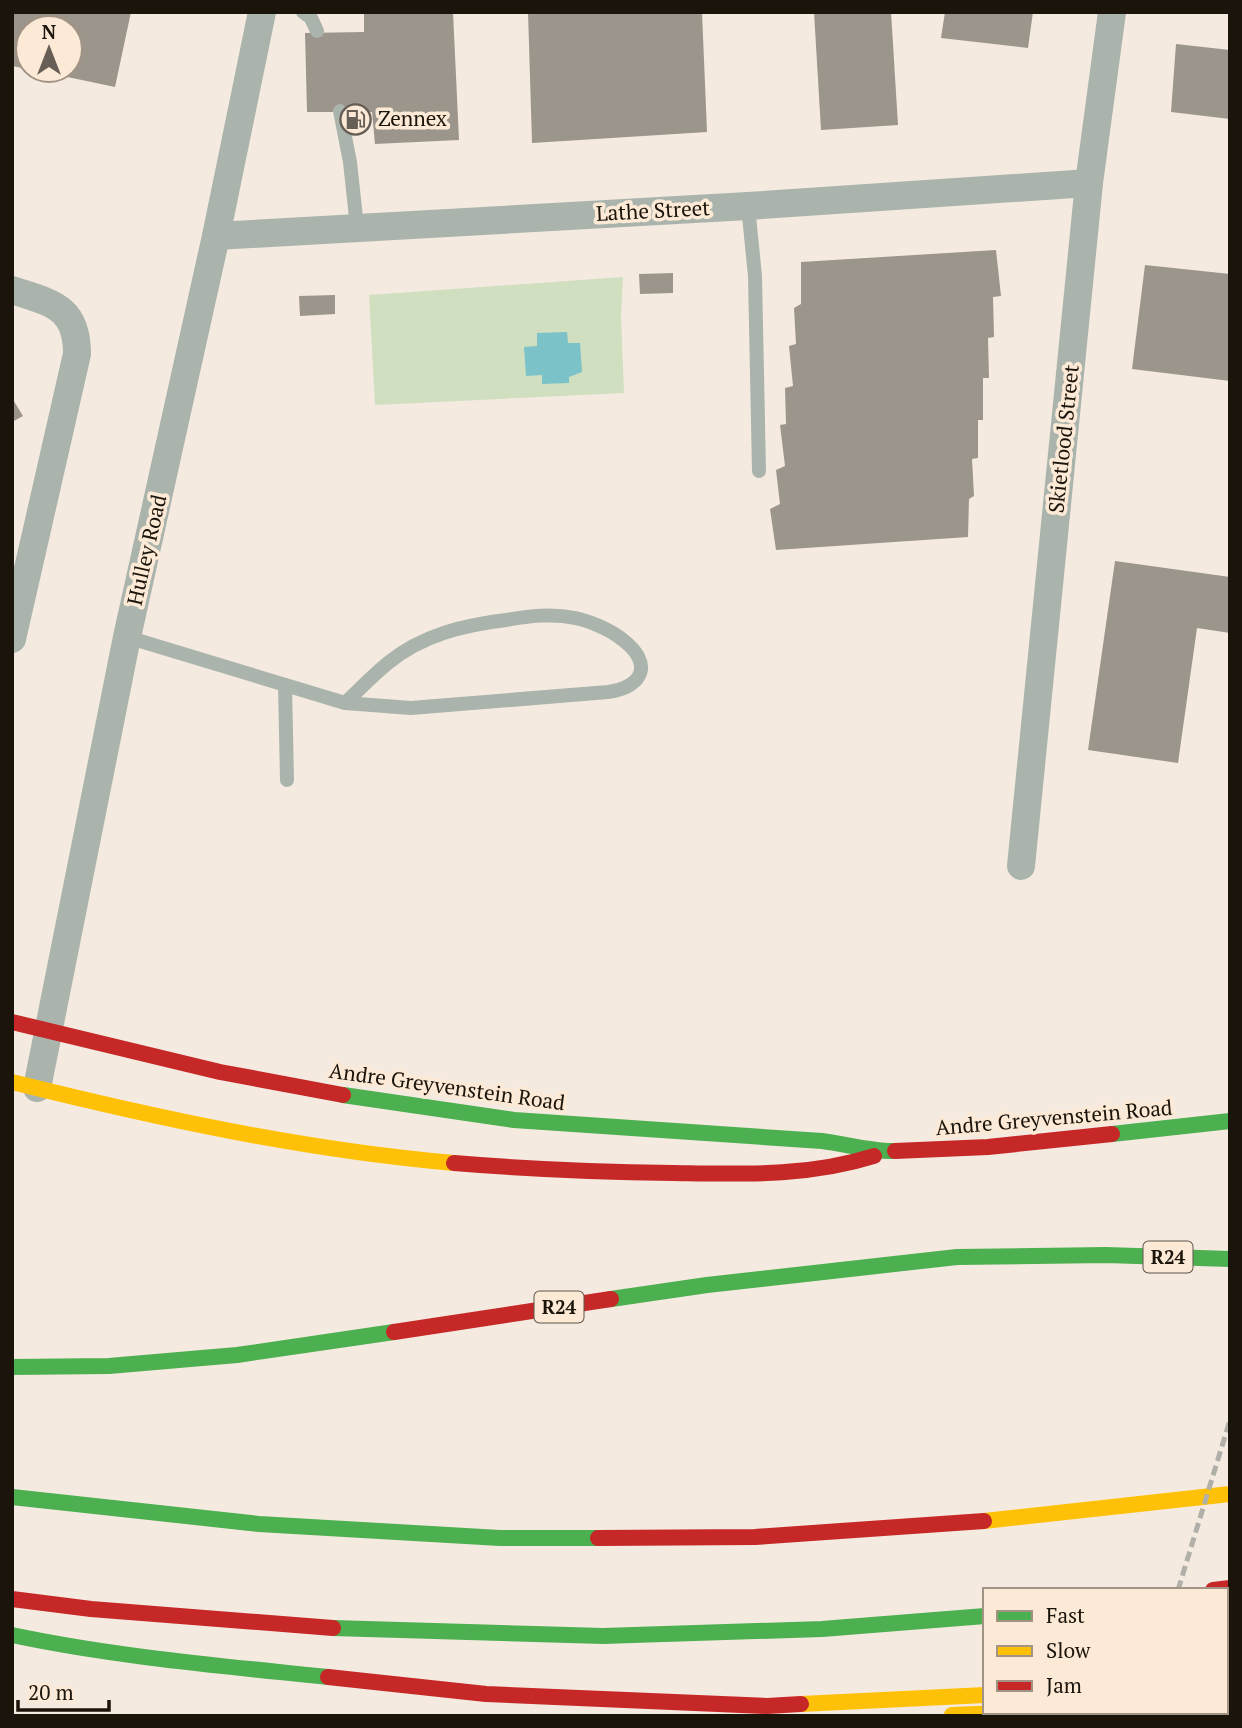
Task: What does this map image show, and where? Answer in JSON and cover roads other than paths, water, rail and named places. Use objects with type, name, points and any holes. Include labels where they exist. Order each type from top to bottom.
[{"type":"main road","name":"Andre Greyvenstein Road","points":[[12,1022],[220,1072],[359,1098],[514,1120],[822,1141],[882,1152],[988,1147],[1230,1121]]},
{"type":"main road","name":"Andre Greyvenstein Road","points":[[24,1085],[215,1128],[330,1148],[442,1162],[621,1172],[761,1174],[853,1164],[882,1152]]},
{"type":"main road","name":"R24","points":[[12,1367],[109,1366],[237,1356],[707,1285],[957,1257],[1106,1255],[1230,1259]]},
{"type":"main road","points":[[12,1497],[259,1524],[513,1538],[755,1537],[1013,1519],[1230,1494]]},
{"type":"main road","points":[[12,1599],[91,1609],[332,1628],[603,1636],[822,1629],[983,1616]]},
{"type":"main road","points":[[12,1635],[50,1643],[229,1667],[486,1694],[928,1714],[983,1713]]},
{"type":"main road","points":[[767,1706],[983,1695]]},
{"type":"street","name":"Hulley Road","points":[[24,1085],[49,1031],[127,637],[216,236],[262,12]]},
{"type":"street","name":"Skietlood Street","points":[[1021,866],[1089,183],[1112,12]]},
{"type":"street","name":"Lathe Street","points":[[216,236],[748,206],[1089,183]]},
{"type":"street","points":[[12,290],[63,310],[73,322],[77,338],[77,354],[12,639]]},
{"type":"lane","points":[[303,12],[311,18],[317,32]]},
{"type":"lane","points":[[340,111],[357,227]]},
{"type":"lane","points":[[748,206],[755,276],[759,471]]},
{"type":"lane","points":[[127,637],[345,703],[411,708],[625,690],[637,682],[641,672],[640,660],[622,639],[576,618],[535,616],[480,623],[429,638],[389,662],[345,703]]},
{"type":"lane","points":[[285,685],[287,780]]},
{"type":"water","points":[[567,332],[568,343],[580,343],[582,372],[569,377],[569,383],[542,384],[542,375],[526,376],[524,347],[537,346],[537,333]]},
{"type":"railway","points":[[1179,1588],[1230,1420]]},
{"type":"place","name":"Zennex","points":[[355,119]]}]
